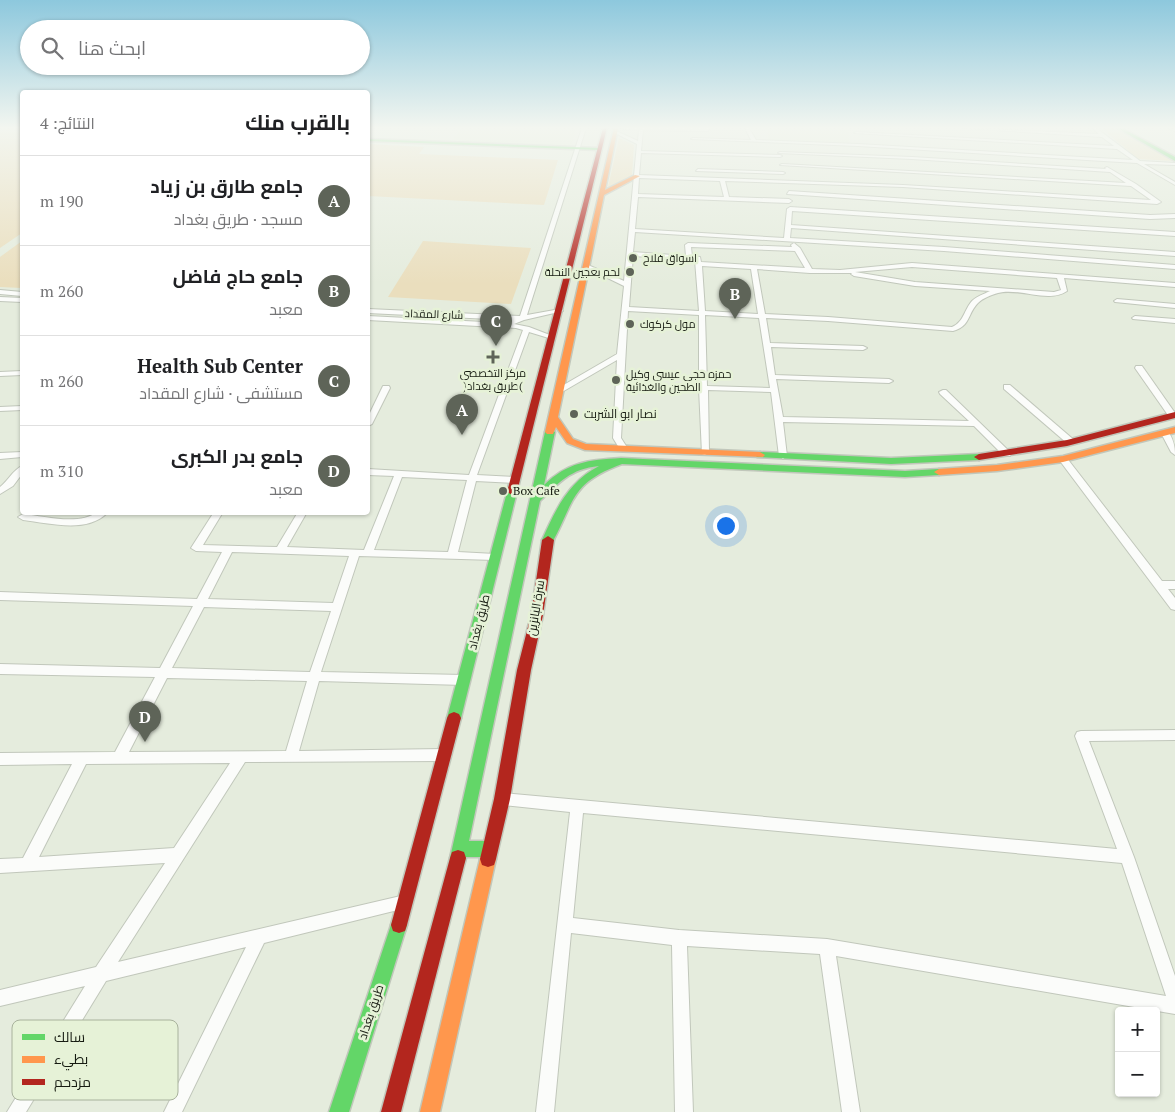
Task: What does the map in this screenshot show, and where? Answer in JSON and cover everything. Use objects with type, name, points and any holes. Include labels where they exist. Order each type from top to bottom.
[{"type":"main road","name":"طريق بغداد","points":[[340,1112],[406,902],[560,311],[592,180]]},
{"type":"main road","points":[[391,1112],[460,849],[605,180]]},
{"type":"main road","points":[[602,194],[629,180]]},
{"type":"main road","points":[[583,218],[596,218]]},
{"type":"main road","points":[[553,416],[565,436],[577,444],[593,448],[899,461],[941,460],[1007,454],[1071,442],[1174,416]]},
{"type":"main road","points":[[534,502],[556,476],[572,466],[622,461],[905,474],[997,468],[1063,459],[1170,432]]},
{"type":"main road","points":[[622,461],[624,449]]},
{"type":"main road","name":"سرة البانزين","points":[[430,1112],[503,794],[524,670],[537,614],[546,543],[564,504],[578,484],[601,467],[622,461]]},
{"type":"main road","points":[[460,849],[490,850]]},
{"type":"street","points":[[505,325],[522,318],[566,180]]},
{"type":"street","points":[[624,449],[617,438],[621,355],[637,180]]},
{"type":"street","points":[[669,180],[672,196]]},
{"type":"street","points":[[722,180],[727,198]]},
{"type":"street","points":[[751,180],[1158,202],[1126,180]]},
{"type":"street","points":[[981,180],[989,192]]},
{"type":"street","points":[[1046,180],[1134,185]]},
{"type":"street","points":[[786,181],[790,193],[787,239]]},
{"type":"street","points":[[790,193],[1150,217],[1175,216]]},
{"type":"street","points":[[635,194],[789,201]]},
{"type":"street","points":[[1042,195],[1070,233]]},
{"type":"street","points":[[790,209],[1175,234]]},
{"type":"street","points":[[923,217],[930,235]]},
{"type":"street","points":[[789,226],[1175,254]]},
{"type":"street","points":[[632,230],[944,248],[1175,267]]},
{"type":"street","points":[[938,236],[944,248]]},
{"type":"street","points":[[787,239],[798,249],[810,271]]},
{"type":"street","points":[[1075,239],[1080,246]]},
{"type":"street","points":[[689,257],[688,245],[798,249]]},
{"type":"street","points":[[630,254],[698,258],[702,313],[705,452]]},
{"type":"street","points":[[699,264],[840,272],[915,284],[1054,294],[1064,291],[1060,276]]},
{"type":"street","points":[[840,272],[912,265],[1175,285]]},
{"type":"street","points":[[586,266],[628,285]]},
{"type":"street","points":[[754,267],[779,419],[783,456]]},
{"type":"street","points":[[625,309],[953,329],[959,327],[967,318],[974,302],[1000,290]]},
{"type":"street","points":[[0,292],[20,294]]},
{"type":"street","points":[[0,300],[20,300]]},
{"type":"street","points":[[1117,301],[1175,306]]},
{"type":"street","name":"شارع المقداد","points":[[370,311],[522,318],[560,311]]},
{"type":"street","name":"شارع المقداد","points":[[370,318],[505,325],[527,328],[552,337]]},
{"type":"street","points":[[1135,318],[1175,321]]},
{"type":"street","points":[[452,556],[472,478],[527,328]]},
{"type":"street","points":[[766,345],[864,348]]},
{"type":"street","points":[[559,390],[621,355]]},
{"type":"street","points":[[1139,368],[1174,416]]},
{"type":"street","points":[[0,374],[20,373]]},
{"type":"street","points":[[772,377],[889,381]]},
{"type":"street","points":[[1006,387],[1071,442]]},
{"type":"street","points":[[370,420],[386,388]]},
{"type":"street","points":[[703,388],[774,390]]},
{"type":"street","points":[[943,392],[1007,454]]},
{"type":"street","points":[[0,409],[20,408]]},
{"type":"street","points":[[779,419],[976,424]]},
{"type":"street","points":[[1170,432],[1175,452]]},
{"type":"street","points":[[0,456],[20,454]]},
{"type":"street","points":[[1063,459],[1175,606]]},
{"type":"street","points":[[0,490],[10,484],[20,472]]},
{"type":"street","points":[[370,472],[515,480]]},
{"type":"street","points":[[368,553],[398,474]]},
{"type":"street","points":[[23,517],[77,522],[90,521],[99,515]]},
{"type":"street","points":[[217,515],[196,548],[495,557]]},
{"type":"street","points":[[280,551],[301,515]]},
{"type":"street","points":[[119,758],[228,550]]},
{"type":"street","points":[[292,757],[314,677],[354,552]]},
{"type":"street","points":[[1159,585],[1175,585]]},
{"type":"street","points":[[0,596],[336,608]]},
{"type":"street","points":[[0,669],[464,680]]},
{"type":"street","points":[[1175,735],[1080,736],[1127,857],[1175,1000]]},
{"type":"street","points":[[0,759],[444,756]]},
{"type":"street","points":[[73,1020],[241,757]]},
{"type":"street","points":[[26,865],[82,758]]},
{"type":"street","points":[[503,794],[577,806],[1127,857]]},
{"type":"street","points":[[545,1112],[577,806]]},
{"type":"street","points":[[0,866],[178,855]]},
{"type":"street","points":[[0,998],[406,902]]},
{"type":"street","points":[[565,925],[679,938],[827,947],[1175,1006]]},
{"type":"street","points":[[173,1112],[259,937]]},
{"type":"street","points":[[679,938],[684,1112]]},
{"type":"street","points":[[827,947],[851,1112]]},
{"type":"street","points":[[16,1112],[23,1100]]},
{"type":"shaded area","points":[[0,180],[20,180],[20,234],[0,248]]},
{"type":"shaded area","points":[[370,180],[552,180],[544,205],[370,196]]},
{"type":"shaded area","points":[[610,180],[622,180],[608,187]]},
{"type":"shaded area","points":[[423,241],[531,248],[511,304],[388,297]]},
{"type":"shaded area","points":[[20,242],[20,288],[0,287],[0,257]]},
{"type":"traffic: fast","points":[[458,858],[550,432]]},
{"type":"traffic: fast","points":[[760,455],[891,461],[979,457]]},
{"type":"traffic: fast","points":[[548,540],[560,512],[582,481],[592,473],[621,461]]},
{"type":"traffic: fast","points":[[537,499],[547,487],[565,472],[583,465],[621,461],[905,474],[939,472]]},
{"type":"traffic: fast","points":[[454,718],[512,492]]},
{"type":"traffic: fast","points":[[460,849],[490,849]]},
{"type":"traffic: fast","points":[[339,1112],[399,925]]},
{"type":"traffic: slow","points":[[550,432],[605,180]]},
{"type":"traffic: slow","points":[[602,194],[629,180]]},
{"type":"traffic: slow","points":[[553,416],[570,441],[585,447],[760,455]]},
{"type":"traffic: slow","points":[[939,472],[997,468],[1063,459],[1175,430]]},
{"type":"traffic: slow","points":[[430,1112],[488,859]]},
{"type":"traffic: jam","points":[[512,492],[592,180]]},
{"type":"traffic: jam","points":[[979,457],[1067,443],[1175,415]]},
{"type":"traffic: jam","points":[[488,859],[502,799],[524,670],[537,615],[548,540]]},
{"type":"traffic: jam","points":[[399,925],[454,718]]},
{"type":"traffic: jam","points":[[391,1112],[458,858]]},
{"type":"place","name":"اسواق فلاح","points":[[633,258]]},
{"type":"place","name":"لحم بعجين النحلة","points":[[630,272]]},
{"type":"place","name":"جامع حاج فاضل","points":[[735,319]]},
{"type":"place","name":"مول كركوك","points":[[630,324]]},
{"type":"place","name":"Health Sub Center","points":[[496,346]]},
{"type":"place","name":"مركز التخصصي )طريق بغداد(","points":[[493,357]]},
{"type":"place","name":"حمزه حجي عيسى وكيل الطحين والغذائية","points":[[616,380]]},
{"type":"place","name":"نصار ابو الشربت","points":[[574,414]]},
{"type":"place","name":"جامع طارق بن زياد","points":[[462,435]]},
{"type":"place","name":"Box Cafe","points":[[503,491]]},
{"type":"place","name":"جامع بدر الكبرى","points":[[145,742]]}]
